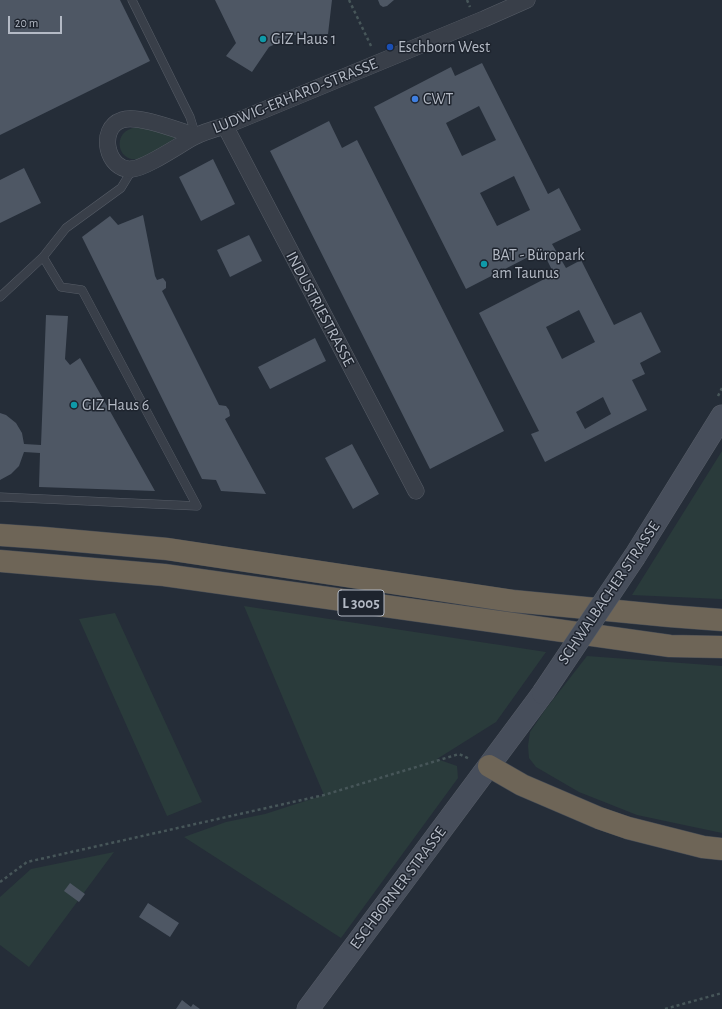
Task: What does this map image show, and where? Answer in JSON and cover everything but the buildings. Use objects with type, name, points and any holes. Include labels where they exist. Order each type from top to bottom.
[{"type":"highway","name":"L 3005","points":[[0,536],[44,538],[167,549],[513,601],[722,620]]},
{"type":"highway","name":"L 3005","points":[[0,561],[164,575],[670,646],[722,647]]},
{"type":"highway","points":[[670,646],[722,655]]},
{"type":"highway","points":[[489,766],[522,784],[599,818],[635,830],[722,849]]},
{"type":"street","name":"LUDWIG-ERHARD-STRASSE","points":[[196,136],[156,123],[136,119],[122,120],[114,126],[108,134],[107,144],[109,154],[115,163],[132,170],[145,165],[196,136],[225,126],[484,20],[527,0]]},
{"type":"street","name":"INDUSTRIESTRASSE","points":[[225,126],[416,491]]},
{"type":"street","name":"SCHWALBACHER STRASSE","points":[[489,766],[543,693],[635,556],[722,416]]},
{"type":"street","name":"ESCHBORNER STRASSE","points":[[308,1009],[489,766]]},
{"type":"lane","points":[[132,0],[190,117],[196,136]]},
{"type":"lane","points":[[0,297],[43,257],[66,228],[121,188],[132,170]]},
{"type":"lane","points":[[0,497],[197,506],[82,290],[61,287],[43,257]]},
{"type":"path","points":[[349,0],[377,58],[394,56]]},
{"type":"path","points":[[0,882],[27,862],[324,795],[459,754],[489,766]]},
{"type":"path","points":[[665,1009],[722,993]]},
{"type":"shaded area","points":[[149,127],[176,137],[149,157],[131,159],[126,157],[121,150],[121,136],[133,128]]},
{"type":"shaded area","points":[[722,451],[722,599],[632,595]]},
{"type":"shaded area","points":[[244,606],[546,652],[496,722],[437,759],[457,766],[458,778],[341,938],[184,837],[226,822],[265,814],[324,795]]},
{"type":"shaded area","points":[[115,613],[202,802],[167,816],[79,619]]},
{"type":"shaded area","points":[[587,656],[722,666],[722,833],[637,815],[579,792],[536,767],[529,758],[528,746],[530,732]]},
{"type":"shaded area","points":[[114,852],[29,967],[0,945],[0,897],[31,869]]},
{"type":"place","name":"GIZ Haus 1","points":[[263,39]]},
{"type":"place","name":"Eschborn West","points":[[390,47]]},
{"type":"place","name":"CWT","points":[[415,99]]},
{"type":"place","name":"BAT - Büropark am Taunus","points":[[484,264]]},
{"type":"place","name":"GIZ Haus 6","points":[[74,405]]}]
